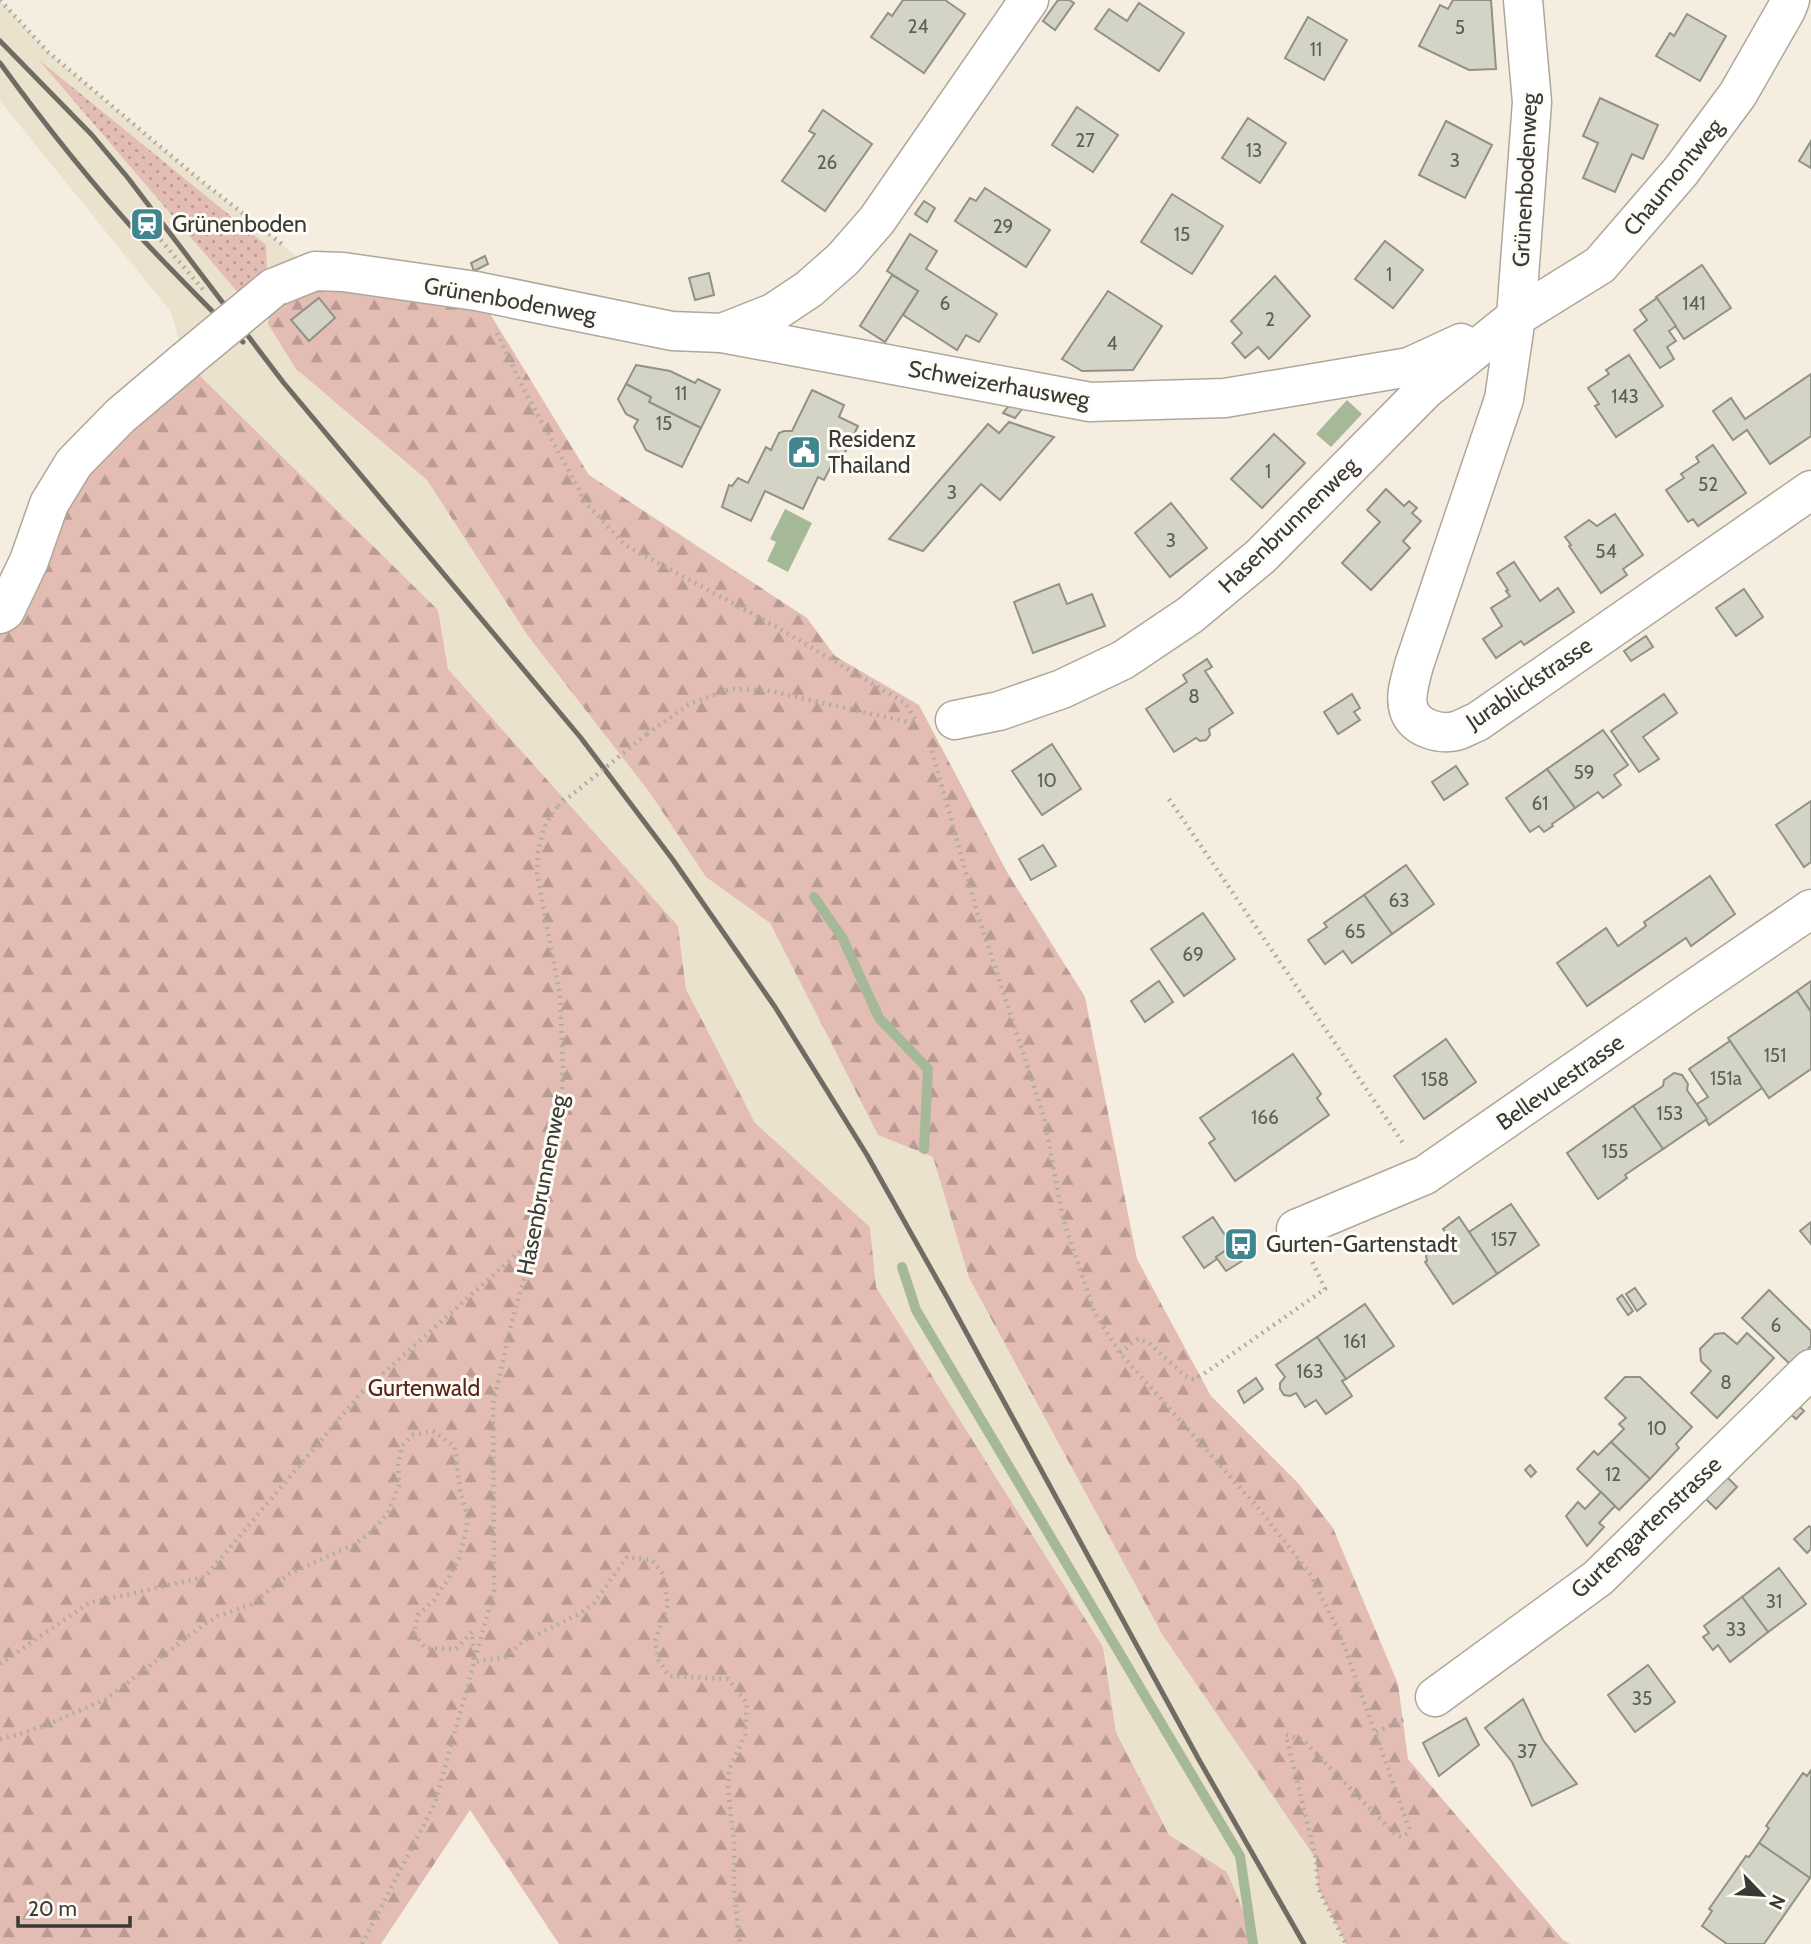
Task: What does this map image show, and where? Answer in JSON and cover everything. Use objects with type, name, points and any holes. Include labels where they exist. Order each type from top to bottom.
[{"type":"street","name":"Grünenbodenweg","points":[[0,614],[5,611],[29,561],[49,505],[74,463],[120,416],[273,288],[315,271],[343,272],[477,292],[672,331],[722,334],[773,313],[809,289],[843,260],[877,220],[1029,0]]},
{"type":"street","name":"Grünenbodenweg","points":[[1517,317],[1532,102],[1523,0]]},
{"type":"street","name":"Chaumontweg","points":[[1517,317],[1600,265],[1672,181],[1738,94],[1790,0]]},
{"type":"street","name":"Schweizerhausweg","points":[[722,334],[1090,402],[1225,398],[1409,367],[1517,317]]},
{"type":"street","name":"Jurablickstrasse","points":[[1517,317],[1504,399],[1414,665],[1408,691],[1409,710],[1418,723],[1434,731],[1455,731],[1477,722],[1811,490]]},
{"type":"street","name":"Hasenbrunnenweg","points":[[934,728],[999,711],[1062,689],[1123,660],[1190,615],[1261,556],[1425,390],[1517,317]]},
{"type":"street","name":"Bellevuestrasse","points":[[1296,1229],[1425,1175],[1811,909]]},
{"type":"street","name":"Gurtengartenstrasse","points":[[1435,1697],[1598,1578],[1811,1369]]},
{"type":"path","points":[[0,0],[58,61],[200,180],[315,271]]},
{"type":"path","points":[[147,224],[232,323]]},
{"type":"path","points":[[477,292],[524,390],[582,499],[625,545],[775,626],[905,703],[934,728],[977,912],[1044,1116],[1063,1219],[1095,1314],[1121,1353],[1260,1510],[1310,1574],[1340,1634],[1409,1828],[1408,1833],[1402,1837],[1396,1835],[1303,1740],[1286,1735],[1317,1859],[1318,1888],[1346,1944]]},
{"type":"path","name":"Hasenbrunnenweg","points":[[362,1944],[435,1803],[494,1591],[493,1404],[513,1317],[536,1237],[561,1113],[563,1067],[560,995],[537,873],[538,850],[544,828],[558,806],[647,734],[691,703],[731,689],[765,690],[934,728]]},
{"type":"path","points":[[1169,799],[1425,1175]]},
{"type":"path","points":[[1121,1353],[1138,1339],[1143,1340],[1185,1376],[1198,1378],[1325,1289],[1296,1229]]},
{"type":"path","points":[[0,1664],[89,1603],[205,1577],[361,1393],[536,1237]]},
{"type":"path","points":[[0,1739],[49,1724],[106,1699],[218,1616],[252,1604],[289,1574],[355,1544],[369,1534],[388,1513],[399,1485],[398,1465],[402,1446],[413,1434],[433,1431],[455,1447],[460,1491],[468,1517],[459,1558],[449,1579],[434,1600],[418,1615],[414,1633],[425,1648],[456,1649],[472,1632],[474,1662],[507,1657],[522,1642],[579,1614],[594,1603],[627,1557],[652,1560],[663,1574],[668,1605],[655,1641],[659,1661],[669,1676],[728,1679],[747,1703],[745,1735],[729,1770],[728,1790],[740,1944]]},
{"type":"path","points":[[1376,1732],[1404,1720]]},
{"type":"shaded area","points":[[0,0],[48,52],[200,180],[315,271],[296,369],[427,480],[528,636],[650,793],[706,877],[770,923],[878,1135],[933,1157],[969,1279],[1162,1634],[1316,1859],[1318,1888],[1346,1944],[1257,1944],[1227,1872],[1169,1836],[1116,1731],[1103,1647],[876,1287],[870,1227],[755,1124],[686,989],[678,926],[448,669],[438,610],[185,361],[171,312],[0,101]]},
{"type":"shaded area","points":[[1347,400],[1362,414],[1331,447],[1316,434]]},
{"type":"shaded area","points":[[785,509],[812,523],[788,572],[767,561],[776,542],[770,539]]},
{"type":"green space","points":[[39,60],[266,245],[267,277],[241,296]]},
{"type":"green space","points":[[273,288],[476,291],[589,475],[807,618],[835,656],[919,705],[1007,872],[1085,997],[1137,1259],[1211,1396],[1298,1483],[1333,1528],[1398,1684],[1408,1759],[1563,1940],[1570,1944],[1346,1944],[1318,1888],[1316,1859],[1162,1634],[969,1278],[933,1157],[878,1135],[770,923],[706,877],[650,793],[528,636],[427,480],[296,369],[268,324]]},
{"type":"green space","name":"Gurtenwald","points":[[185,361],[438,610],[448,669],[678,926],[686,989],[755,1123],[870,1227],[876,1287],[1103,1647],[1116,1732],[1169,1835],[1227,1872],[1257,1944],[559,1944],[470,1810],[381,1944],[0,1944],[0,620],[49,504]]},
{"type":"building","points":[[903,0],[945,0],[965,14],[924,73],[871,37],[888,13],[892,16]]},
{"type":"building","points":[[1058,0],[1074,3],[1055,30],[1043,21]]},
{"type":"building","points":[[1453,0],[1491,0],[1496,69],[1469,70],[1419,46],[1440,5],[1448,9]]},
{"type":"building","points":[[1139,3],[1184,33],[1159,71],[1095,29],[1109,9],[1127,21]]},
{"type":"building","points":[[1687,14],[1726,36],[1700,81],[1656,56],[1670,33],[1674,36]]},
{"type":"building","points":[[1308,17],[1347,40],[1324,80],[1285,58]]},
{"type":"building","points":[[1600,98],[1658,125],[1643,159],[1632,154],[1615,192],[1583,178],[1598,143],[1583,136]]},
{"type":"building","points":[[1077,107],[1118,135],[1093,172],[1052,145]]},
{"type":"building","points":[[823,110],[872,144],[825,211],[782,181],[815,134],[809,131]]},
{"type":"building","points":[[1248,118],[1286,143],[1260,183],[1222,158]]},
{"type":"building","points":[[1446,121],[1492,145],[1465,198],[1419,175]]},
{"type":"building","points":[[1811,141],[1811,168],[1799,161]]},
{"type":"building","points":[[985,188],[1050,230],[1026,267],[955,221],[970,198],[976,201]]},
{"type":"building","points":[[1172,194],[1223,226],[1192,274],[1141,242]]},
{"type":"building","points":[[924,201],[935,208],[927,222],[915,214]]},
{"type":"building","points":[[910,234],[937,251],[926,269],[997,314],[979,342],[966,335],[957,350],[903,315],[918,291],[887,271]]},
{"type":"building","points":[[1385,241],[1423,270],[1393,308],[1355,279]]},
{"type":"building","points":[[485,256],[488,264],[474,271],[471,263]]},
{"type":"building","points":[[1702,265],[1731,308],[1684,339],[1656,297]]},
{"type":"building","points":[[709,273],[714,295],[695,300],[689,278]]},
{"type":"building","points":[[892,275],[918,291],[885,342],[860,326]]},
{"type":"building","points":[[1275,276],[1310,316],[1269,359],[1258,347],[1245,358],[1232,343],[1242,333],[1231,321]]},
{"type":"building","points":[[1108,291],[1162,326],[1133,370],[1082,371],[1062,359]]},
{"type":"building","points":[[319,298],[335,318],[309,341],[291,320]]},
{"type":"building","points":[[1657,298],[1676,326],[1669,331],[1676,341],[1667,347],[1674,359],[1660,368],[1634,330],[1647,320],[1640,310]]},
{"type":"building","points":[[1629,355],[1663,406],[1616,437],[1595,406],[1599,404],[1588,388],[1609,374],[1606,370]]},
{"type":"building","points":[[636,365],[670,371],[695,383],[698,379],[720,390],[701,428],[649,402],[651,397],[626,384]]},
{"type":"building","points":[[1811,374],[1811,436],[1770,464],[1747,430],[1733,440],[1713,411],[1731,398],[1745,419]]},
{"type":"building","points":[[626,384],[651,397],[649,402],[701,428],[682,467],[646,450],[634,427],[638,420],[626,414],[618,399]]},
{"type":"building","points":[[812,390],[844,405],[839,417],[858,426],[839,465],[833,462],[824,480],[818,477],[803,509],[765,491],[751,521],[722,507],[729,485],[732,486],[738,478],[748,483],[766,447],[771,450],[779,433],[792,431]]},
{"type":"building","points":[[1011,403],[1023,408],[1015,418],[1003,413]]},
{"type":"building","points":[[1009,422],[1054,437],[1000,500],[981,484],[923,551],[889,539],[988,424],[999,433]]},
{"type":"building","points":[[1274,434],[1305,463],[1262,508],[1231,479]]},
{"type":"building","points":[[1713,445],[1746,493],[1698,526],[1693,519],[1688,522],[1666,490],[1684,478],[1681,474],[1699,462],[1696,457]]},
{"type":"building","points":[[1386,489],[1404,506],[1409,501],[1417,508],[1412,513],[1421,521],[1403,541],[1410,548],[1371,590],[1342,563],[1380,522],[1367,510]]},
{"type":"building","points":[[1171,503],[1207,548],[1170,577],[1135,533]]},
{"type":"building","points":[[1615,514],[1643,555],[1623,569],[1627,575],[1601,593],[1565,537],[1589,520],[1597,526]]},
{"type":"building","points":[[1514,562],[1540,601],[1558,588],[1574,612],[1524,645],[1521,641],[1496,658],[1483,639],[1502,626],[1491,608],[1510,596],[1497,573]]},
{"type":"building","points":[[1059,584],[1067,604],[1092,594],[1105,626],[1033,653],[1014,602]]},
{"type":"building","points":[[1744,589],[1763,617],[1736,636],[1716,608]]},
{"type":"building","points":[[1646,636],[1653,647],[1631,661],[1624,651]]},
{"type":"building","points":[[1207,659],[1212,667],[1205,671],[1233,713],[1209,729],[1210,735],[1206,740],[1200,741],[1196,738],[1174,752],[1146,709],[1187,682],[1183,675]]},
{"type":"building","points":[[1352,694],[1360,708],[1354,712],[1360,720],[1338,734],[1324,712]]},
{"type":"building","points":[[1664,694],[1677,713],[1643,737],[1659,759],[1639,772],[1611,731]]},
{"type":"building","points":[[1603,730],[1628,765],[1614,775],[1621,785],[1603,798],[1598,792],[1575,808],[1547,769]]},
{"type":"building","points":[[1052,744],[1081,789],[1042,815],[1012,771]]},
{"type":"building","points":[[1456,766],[1468,784],[1444,800],[1432,782]]},
{"type":"building","points":[[1547,769],[1575,808],[1544,832],[1539,826],[1530,832],[1506,798]]},
{"type":"building","points":[[1811,801],[1811,862],[1804,867],[1776,825]]},
{"type":"building","points":[[1043,845],[1056,866],[1031,880],[1019,859]]},
{"type":"building","points":[[1406,865],[1434,904],[1392,934],[1364,895]]},
{"type":"building","points":[[1710,876],[1735,914],[1691,946],[1686,938],[1587,1006],[1557,963],[1606,928],[1618,946],[1646,926],[1644,922]]},
{"type":"building","points":[[1364,895],[1392,934],[1352,963],[1343,951],[1325,964],[1308,940],[1327,927],[1324,923]]},
{"type":"building","points":[[1203,913],[1235,959],[1184,996],[1151,949]]},
{"type":"building","points":[[1159,981],[1173,1002],[1145,1022],[1131,1001]]},
{"type":"building","points":[[1811,981],[1811,1012],[1797,991]]},
{"type":"building","points":[[1797,991],[1811,1012],[1811,1069],[1769,1098],[1728,1038]]},
{"type":"building","points":[[1446,1039],[1476,1082],[1424,1119],[1394,1076]]},
{"type":"building","points":[[1730,1041],[1762,1088],[1709,1125],[1697,1104],[1708,1097],[1689,1069]]},
{"type":"building","points":[[1293,1054],[1321,1094],[1317,1098],[1329,1115],[1235,1181],[1209,1143],[1215,1139],[1200,1118]]},
{"type":"building","points":[[1674,1073],[1682,1075],[1688,1084],[1687,1090],[1707,1119],[1663,1149],[1633,1106],[1663,1086],[1664,1080]]},
{"type":"building","points":[[1633,1106],[1663,1149],[1625,1175],[1627,1178],[1598,1199],[1567,1153]]},
{"type":"building","points":[[1511,1204],[1539,1245],[1497,1274],[1469,1232]]},
{"type":"building","points":[[1213,1217],[1232,1246],[1204,1268],[1183,1237]]},
{"type":"building","points":[[1459,1217],[1497,1274],[1453,1304],[1425,1262],[1428,1251],[1433,1246],[1446,1248],[1453,1243],[1443,1229]]},
{"type":"building","points":[[1811,1222],[1811,1244],[1800,1231]]},
{"type":"building","points":[[1232,1246],[1242,1261],[1226,1271],[1216,1257]]},
{"type":"building","points":[[1635,1288],[1646,1304],[1637,1311],[1626,1294]]},
{"type":"building","points":[[1769,1290],[1811,1331],[1811,1346],[1792,1366],[1742,1318]]},
{"type":"building","points":[[1622,1295],[1633,1311],[1628,1315],[1617,1299]]},
{"type":"building","points":[[1365,1304],[1394,1346],[1346,1379],[1317,1337]]},
{"type":"building","points":[[1724,1333],[1737,1344],[1747,1333],[1774,1358],[1717,1418],[1691,1393],[1711,1371],[1701,1361],[1700,1349],[1715,1334]]},
{"type":"building","points":[[1317,1337],[1346,1379],[1342,1381],[1352,1396],[1326,1414],[1316,1400],[1305,1407],[1296,1393],[1284,1395],[1280,1383],[1285,1377],[1276,1365]]},
{"type":"building","points":[[1625,1377],[1640,1377],[1692,1427],[1676,1444],[1679,1448],[1650,1479],[1611,1442],[1624,1429],[1619,1424],[1626,1418],[1605,1398]]},
{"type":"building","points":[[1256,1378],[1263,1389],[1244,1403],[1238,1391]]},
{"type":"building","points":[[1793,1400],[1804,1411],[1796,1419],[1785,1409]]},
{"type":"building","points":[[1611,1442],[1650,1479],[1619,1510],[1577,1469],[1594,1451],[1598,1455]]},
{"type":"building","points":[[1530,1465],[1536,1472],[1531,1477],[1525,1470]]},
{"type":"building","points":[[1727,1477],[1737,1487],[1716,1509],[1706,1499]]},
{"type":"building","points":[[1601,1492],[1615,1506],[1599,1523],[1604,1527],[1587,1546],[1566,1516],[1578,1502],[1585,1509]]},
{"type":"building","points":[[1809,1526],[1811,1549],[1807,1553],[1794,1539]]},
{"type":"building","points":[[1779,1568],[1806,1604],[1768,1632],[1742,1597]]},
{"type":"building","points":[[1742,1597],[1768,1632],[1730,1662],[1718,1645],[1713,1650],[1703,1637],[1709,1633],[1704,1626]]},
{"type":"building","points":[[1648,1665],[1675,1702],[1635,1732],[1608,1695]]},
{"type":"building","points":[[1523,1699],[1543,1740],[1577,1784],[1532,1806],[1512,1762],[1485,1728]]},
{"type":"building","points":[[1466,1718],[1479,1745],[1439,1776],[1423,1743]]},
{"type":"building","points":[[1811,1770],[1810,1878],[1759,1843],[1769,1828],[1766,1826],[1803,1773],[1807,1776]]},
{"type":"building","points":[[1759,1843],[1810,1878],[1764,1944],[1727,1944],[1702,1926],[1712,1911],[1709,1909],[1746,1856],[1749,1857]]},
{"type":"waterway","points":[[814,897],[842,937],[879,1018],[928,1069],[924,1149]]},
{"type":"waterway","points":[[902,1267],[916,1310],[1240,1856],[1253,1944]]},
{"type":"railway","points":[[0,41],[92,135],[128,178],[283,382],[581,738],[673,860],[775,1007],[867,1155],[1198,1758],[1304,1944]]},
{"type":"railway","points":[[0,63],[70,154],[126,220],[243,342]]},
{"type":"place","name":"Grünenboden","points":[[147,224]]},
{"type":"place","name":"Residenz Thailand","points":[[804,452]]},
{"type":"place","name":"Gurten-Gartenstadt","points":[[1241,1244]]}]
